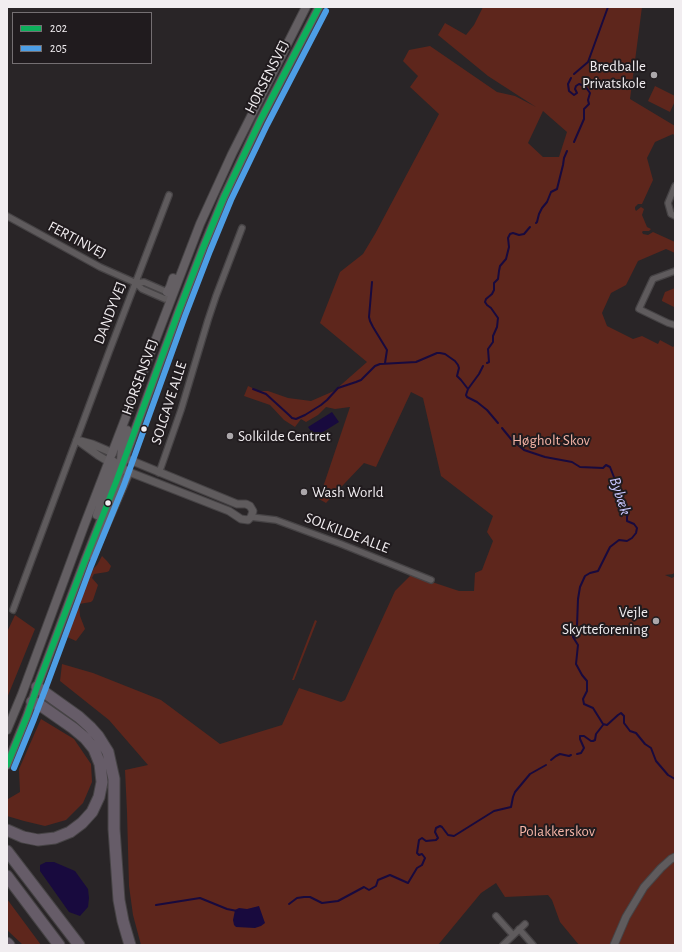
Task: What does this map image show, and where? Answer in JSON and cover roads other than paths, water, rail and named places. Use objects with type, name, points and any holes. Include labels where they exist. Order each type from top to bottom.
[{"type":"highway","points":[[33,688],[79,717],[98,736],[108,752],[112,764],[114,779],[114,829],[119,900],[130,945]]},
{"type":"highway","points":[[7,830],[23,837],[38,840],[55,838],[70,832],[82,824],[92,812],[99,797],[102,782],[100,764],[94,749],[85,738],[40,705],[32,702]]},
{"type":"highway","points":[[7,851],[79,945]]},
{"type":"highway","points":[[7,876],[59,945]]},
{"type":"main road","name":"HORSENSVEJ","points":[[7,765],[32,702],[33,688],[90,548],[119,467],[119,456],[122,445],[134,412],[135,394],[169,295],[232,154],[306,7]]},
{"type":"main road","name":"HORSENSVEJ","points":[[7,730],[22,694],[84,526],[119,467],[119,456],[153,379],[224,197],[260,121],[319,7]]},
{"type":"main road","points":[[169,295],[183,301]]},
{"type":"main road","points":[[153,379],[155,360],[174,311],[175,303],[169,295]]},
{"type":"main road","points":[[84,563],[94,551],[102,534],[119,467]]},
{"type":"main road","points":[[22,694],[33,688],[32,681],[49,634],[49,622]]},
{"type":"street","points":[[675,186],[668,203],[671,214],[675,216]]},
{"type":"street","name":"DANDYVEJ","points":[[12,610],[169,195]]},
{"type":"street","name":"FERTINVEJ","points":[[7,216],[100,267],[136,283],[142,289],[164,299],[169,295]]},
{"type":"street","name":"SOLGAVE ALLE","points":[[159,473],[181,410],[216,296],[242,228]]},
{"type":"street","points":[[675,271],[653,279],[639,309],[675,325]]},
{"type":"street","points":[[77,440],[92,444],[119,456]]},
{"type":"street","points":[[77,440],[99,456],[119,467]]},
{"type":"street","name":"SOLKILDE ALLE","points":[[119,456],[237,504],[246,504],[250,506],[252,514],[248,520],[241,519],[229,511],[119,467]]},
{"type":"street","name":"SOLKILDE ALLE","points":[[252,514],[273,519],[341,544],[431,580]]},
{"type":"street","points":[[614,945],[626,917],[644,887],[661,868],[675,857]]},
{"type":"street","points":[[496,916],[513,935]]},
{"type":"street","points":[[503,945],[525,924]]},
{"type":"street","points":[[520,929],[533,945]]},
{"type":"waterway","name":"Bybæk","points":[[574,74],[588,62],[608,7]]},
{"type":"waterway","name":"Bybæk","points":[[571,78],[568,84],[569,91],[574,95],[577,93],[575,89],[579,84],[585,86],[590,93],[588,100],[589,104],[584,109],[584,119],[574,142]]},
{"type":"waterway","name":"Bybæk","points":[[536,223],[539,214],[547,202],[551,192],[557,189],[567,151]]},
{"type":"waterway","name":"Bybæk","points":[[487,363],[489,362],[488,349],[493,342],[493,336],[497,327],[498,318],[485,302],[494,290],[494,283],[498,279],[500,266],[506,259],[509,247],[508,238],[510,234],[524,234],[530,227]]},
{"type":"waterway","points":[[372,282],[369,317],[373,327],[387,350],[385,363]]},
{"type":"waterway","points":[[253,389],[266,394],[292,418],[296,419],[321,405],[338,388],[361,380],[375,366],[380,364],[416,362],[437,353],[445,354],[455,361],[459,368],[457,376],[468,389]]},
{"type":"waterway","name":"Bybæk","points":[[483,366],[468,389],[466,395],[487,410],[498,423]]},
{"type":"waterway","name":"Bybæk","points":[[502,428],[511,439],[524,450],[545,457],[572,462],[580,467],[603,468],[606,465],[610,467],[628,513],[627,521],[634,524],[637,528],[636,533],[632,538],[627,541],[619,540],[610,547],[598,571],[585,576],[580,587],[577,626],[573,630],[573,637],[578,645],[576,664],[587,681],[587,691],[583,699],[584,704],[593,708],[603,724],[607,725],[621,713],[624,716],[624,723],[630,731],[636,733],[645,744],[651,748],[656,761],[668,775],[675,779]]},
{"type":"waterway","points":[[577,754],[581,753],[584,748],[580,736],[584,736],[593,741],[603,725]]},
{"type":"waterway","points":[[551,760],[560,754],[571,755]]},
{"type":"waterway","points":[[289,904],[297,898],[304,897],[310,897],[322,903],[338,901],[364,887],[369,890],[376,886],[378,880],[390,875],[408,883],[417,868],[422,865],[425,858],[422,854],[419,855],[417,853],[419,840],[422,838],[426,841],[436,840],[438,838],[435,832],[436,828],[440,826],[448,835],[454,836],[494,811],[511,807],[515,792],[530,774],[546,765]]},
{"type":"waterway","points":[[156,905],[200,898],[227,909],[237,911]]},
{"type":"place","name":"Bredballe Privatskole","points":[[654,75]]},
{"type":"place","name":"Solkilde Centret","points":[[230,436]]},
{"type":"place","name":"Wash World","points":[[304,492]]},
{"type":"place","name":"Vejle Skytteforening","points":[[656,621]]},
{"type":"park label","name":"Høgholt Skov","points":[[551,440]]},
{"type":"park label","name":"Polakkerskov","points":[[557,831]]}]
